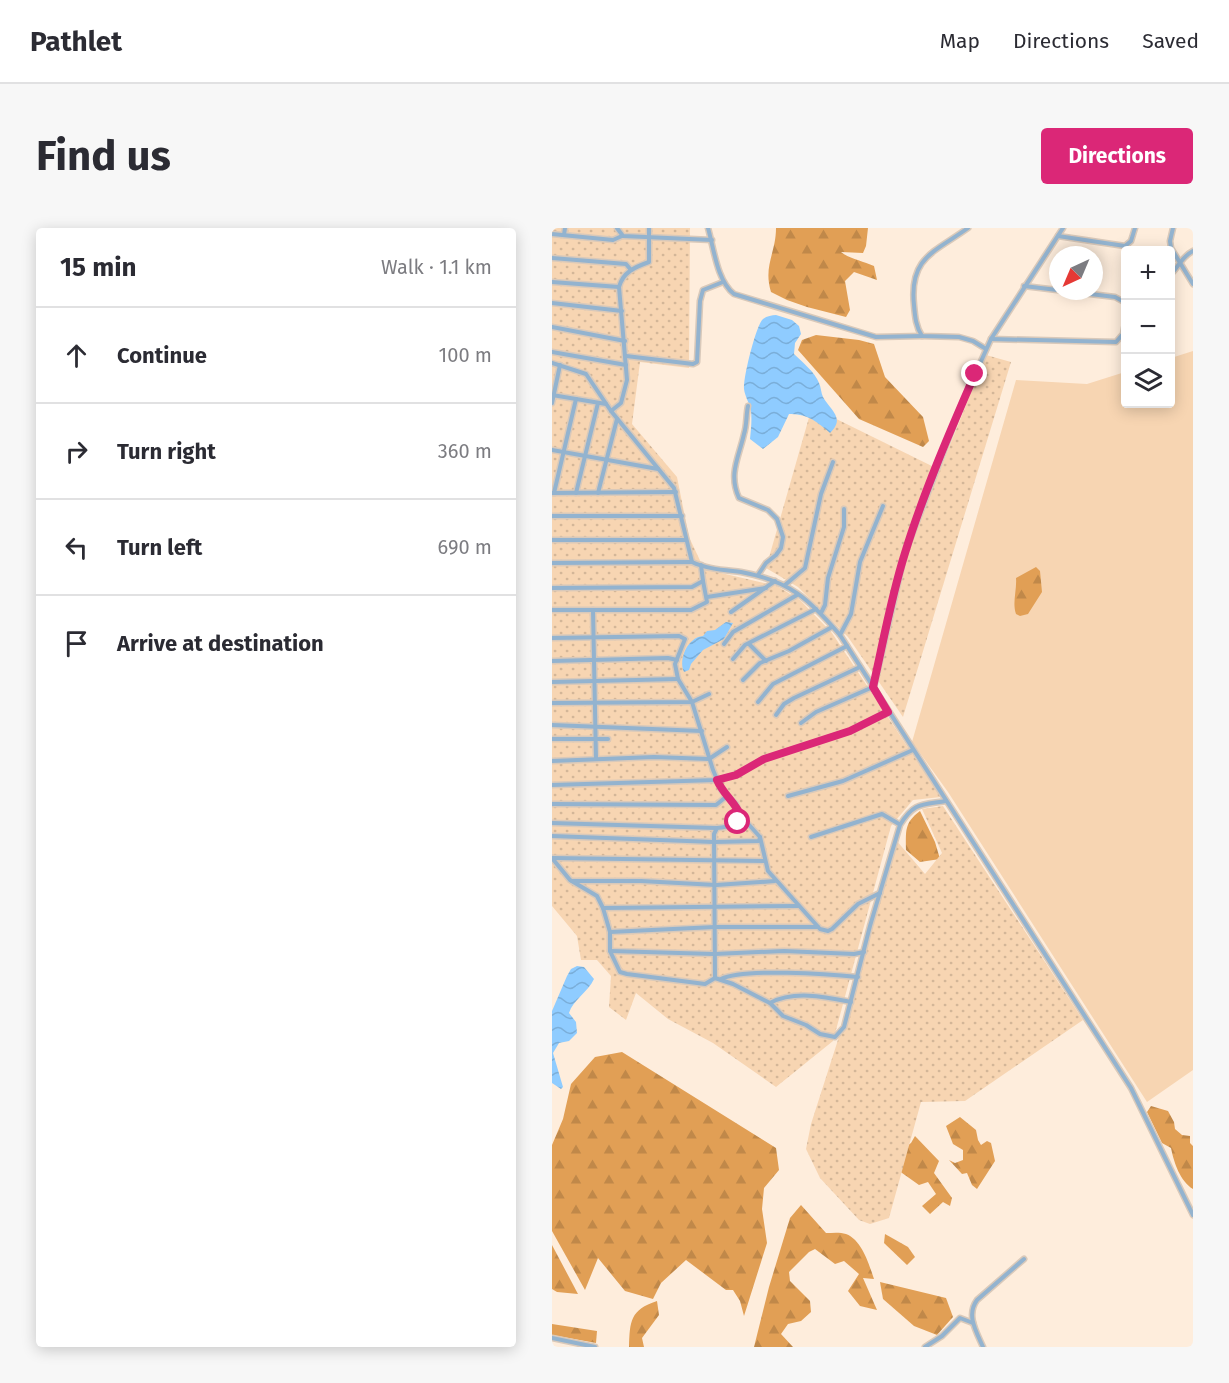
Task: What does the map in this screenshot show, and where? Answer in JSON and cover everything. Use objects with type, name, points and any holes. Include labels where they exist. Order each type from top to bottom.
[{"type":"street","points":[[564,235],[565,228]]},
{"type":"street","points":[[617,228],[623,236]]},
{"type":"street","points":[[611,411],[621,403],[627,380],[619,287],[621,278],[631,270],[649,262],[650,228]]},
{"type":"street","points":[[708,228],[723,282],[726,288],[734,294],[876,337],[960,337],[973,341],[986,349]]},
{"type":"street","points":[[958,228],[962,232]]},
{"type":"street","points":[[922,336],[915,319],[913,282],[915,273],[924,259],[968,228]]},
{"type":"street","points":[[873,687],[905,553],[961,406],[991,339],[1063,228]]},
{"type":"street","points":[[1058,236],[1125,246],[1131,241],[1135,228]]},
{"type":"street","points":[[1179,228],[1173,229],[1171,248],[1193,284]]},
{"type":"street","points":[[552,234],[613,240],[623,236],[712,240]]},
{"type":"street","points":[[1175,270],[1179,262],[1193,251]]},
{"type":"street","points":[[552,258],[626,264],[631,270]]},
{"type":"street","points":[[1187,273],[1193,270]]},
{"type":"street","points":[[552,282],[619,287]]},
{"type":"street","points":[[626,356],[693,364],[697,362],[702,292],[723,282]]},
{"type":"street","points":[[1024,286],[1115,297],[1121,301]]},
{"type":"street","points":[[552,303],[622,311]]},
{"type":"street","points":[[552,327],[625,341]]},
{"type":"street","points":[[991,339],[1116,342],[1121,336]]},
{"type":"street","points":[[552,352],[626,365]]},
{"type":"street","points":[[552,363],[586,374],[611,411],[677,492],[681,522],[692,562]]},
{"type":"street","points":[[552,403],[560,365]]},
{"type":"street","points":[[553,395],[607,404]]},
{"type":"street","points":[[576,399],[553,493],[677,492]]},
{"type":"street","points":[[576,493],[598,403]]},
{"type":"street","points":[[748,406],[745,431],[735,459],[735,489],[739,498],[768,510],[777,519],[783,537],[781,548],[758,575]]},
{"type":"street","points":[[598,493],[617,418]]},
{"type":"street","points":[[552,450],[659,469]]},
{"type":"street","points":[[785,585],[805,568],[821,494],[833,462]]},
{"type":"street","points":[[840,635],[851,614],[860,562],[883,506]]},
{"type":"street","points":[[821,614],[825,605],[828,578],[844,527],[844,509]]},
{"type":"street","points":[[552,516],[682,516]]},
{"type":"street","points":[[552,540],[685,540]]},
{"type":"street","points":[[552,563],[692,562],[758,575],[785,585],[821,614],[840,635],[1131,1088],[1193,1215]]},
{"type":"street","points":[[552,610],[691,610],[707,602],[701,565]]},
{"type":"street","points":[[552,588],[692,587],[703,581]]},
{"type":"street","points":[[731,612],[775,581]]},
{"type":"street","points":[[707,597],[766,588]]},
{"type":"street","points":[[724,644],[733,632],[798,594]]},
{"type":"street","points":[[733,659],[746,645],[816,609]]},
{"type":"street","points":[[593,610],[596,759]]},
{"type":"street","points":[[743,680],[760,663],[789,651],[832,627]]},
{"type":"street","points":[[552,638],[679,636],[685,639],[675,669],[678,680],[692,702],[709,759],[722,791],[736,804],[741,816],[760,837],[768,871],[775,881],[818,927],[824,930],[831,929],[858,904],[880,893]]},
{"type":"street","points":[[750,644],[766,661]]},
{"type":"street","points":[[758,702],[773,684],[847,646]]},
{"type":"street","points":[[552,661],[668,658],[677,660]]},
{"type":"street","points":[[776,715],[784,704],[794,698],[860,667]]},
{"type":"street","points":[[552,682],[678,680]]},
{"type":"street","points":[[801,723],[816,712],[873,687]]},
{"type":"street","points":[[552,702],[692,702],[709,694]]},
{"type":"street","points":[[552,785],[717,780],[736,775],[764,759],[850,731],[888,712]]},
{"type":"street","points":[[552,725],[702,731]]},
{"type":"street","points":[[552,739],[608,739]]},
{"type":"street","points":[[552,761],[654,757],[709,759],[727,747]]},
{"type":"street","points":[[788,796],[843,781],[914,750]]},
{"type":"street","points":[[552,804],[716,805],[727,796]]},
{"type":"street","points":[[715,978],[734,984],[770,1003],[783,1016],[806,1025],[820,1034],[835,1037],[844,1027],[852,1002],[900,825],[907,812],[916,806],[946,801]]},
{"type":"street","points":[[811,837],[882,814],[900,825]]},
{"type":"street","points":[[552,823],[717,828],[729,827],[738,822],[741,816]]},
{"type":"street","points":[[715,978],[714,842],[717,828]]},
{"type":"street","points":[[552,836],[714,842],[754,842],[759,841],[760,837]]},
{"type":"street","points":[[715,978],[705,984],[627,974],[618,970],[610,951],[610,932],[597,896],[570,880],[552,858],[765,861]]},
{"type":"street","points":[[570,880],[716,885],[775,881]]},
{"type":"street","points":[[603,908],[798,906]]},
{"type":"street","points":[[610,932],[715,927],[818,927]]},
{"type":"street","points":[[610,951],[714,954],[784,951],[854,954],[864,952]]},
{"type":"street","points":[[720,980],[743,974],[858,976]]},
{"type":"street","points":[[770,1003],[780,998],[795,996],[824,997],[852,1002]]},
{"type":"street","points":[[983,1347],[971,1312],[977,1300],[1024,1259]]},
{"type":"street","points":[[925,1347],[942,1336],[960,1318],[973,1323]]},
{"type":"street","points":[[552,1338],[595,1347]]},
{"type":"shaded area","points":[[552,228],[690,228],[689,368],[640,362],[632,424],[677,477],[689,537],[704,569],[777,586],[800,600],[832,633],[941,797],[913,800],[891,826],[833,1041],[776,1087],[713,1043],[668,1019],[636,993],[626,1020],[609,1007],[611,976],[597,960],[581,960],[577,936],[552,906]]},
{"type":"shaded area","points":[[1193,351],[1193,1070],[1147,1102],[948,792],[912,742],[1016,380],[1087,384],[1121,373],[1121,408],[1175,408],[1175,357]]},
{"type":"shaded area","points":[[986,355],[1011,362],[903,717],[848,637],[798,587],[766,568],[812,407],[940,470]]},
{"type":"shaded area","points":[[943,806],[1083,1020],[965,1101],[921,1102],[889,1218],[870,1224],[859,1220],[820,1178],[806,1149],[811,1124],[896,840],[925,874],[942,853],[922,809]]},
{"type":"green space","points":[[776,228],[868,228],[863,253],[841,252],[874,266],[877,280],[854,272],[845,281],[850,310],[846,317],[807,307],[771,292],[768,275]]},
{"type":"green space","points":[[816,335],[874,344],[885,377],[923,417],[929,441],[923,447],[859,419],[798,350],[802,340]]},
{"type":"green space","points":[[1036,567],[1040,571],[1042,592],[1028,614],[1020,616],[1015,610],[1016,578]]},
{"type":"green space","points":[[920,811],[935,842],[940,859],[920,862],[906,850],[907,828],[911,819]]},
{"type":"green space","points":[[622,1052],[776,1148],[779,1170],[764,1188],[762,1209],[767,1243],[744,1316],[740,1301],[733,1290],[726,1290],[686,1260],[661,1283],[653,1299],[625,1291],[598,1258],[585,1290],[552,1231],[552,1145],[563,1119],[571,1084],[595,1057]]},
{"type":"green space","points":[[1151,1106],[1168,1111],[1175,1129],[1182,1135],[1190,1136],[1190,1143],[1193,1146],[1193,1189],[1188,1186],[1178,1171],[1171,1148],[1162,1143],[1147,1112]]},
{"type":"green space","points":[[960,1117],[976,1130],[981,1145],[987,1141],[991,1143],[995,1161],[977,1189],[972,1185],[967,1173],[962,1174],[949,1160],[955,1163],[963,1160],[963,1150],[953,1144],[946,1126]]},
{"type":"green space","points":[[915,1136],[939,1161],[934,1173],[952,1198],[950,1206],[943,1202],[930,1214],[922,1206],[936,1194],[928,1182],[919,1185],[895,1168],[904,1148]]},
{"type":"green space","points":[[801,1205],[826,1233],[846,1234],[861,1247],[874,1279],[863,1278],[877,1310],[860,1306],[848,1291],[859,1274],[844,1261],[835,1264],[815,1249],[789,1272],[790,1281],[810,1301],[811,1312],[801,1321],[788,1324],[781,1334],[793,1347],[754,1347],[790,1218]]},
{"type":"green space","points":[[885,1234],[908,1247],[915,1257],[907,1265],[884,1243]]},
{"type":"green space","points":[[552,1245],[578,1294],[557,1292],[552,1289]]},
{"type":"green space","points":[[880,1282],[946,1298],[953,1317],[937,1335],[914,1326],[883,1299]]},
{"type":"green space","points":[[657,1301],[659,1315],[642,1338],[644,1347],[629,1347],[633,1318],[641,1308]]},
{"type":"green space","points":[[552,1324],[597,1331],[596,1343],[552,1335]]},
{"type":"water","points":[[776,315],[792,320],[799,326],[801,334],[795,343],[794,354],[817,379],[823,397],[837,418],[837,423],[830,433],[811,419],[789,414],[778,437],[763,449],[750,439],[751,411],[744,383],[750,352],[760,323],[766,317]]},
{"type":"water","points":[[726,622],[733,623],[724,639],[703,650],[691,664],[689,670],[684,672],[683,655],[689,644],[707,631],[715,630]]},
{"type":"water","points":[[577,966],[584,967],[594,979],[569,1013],[576,1022],[577,1033],[569,1041],[559,1043],[553,1053],[563,1087],[561,1089],[552,1083],[552,1011],[567,976],[571,969]]},
{"type":"route","points":[[738,822],[741,816],[736,804],[722,791],[717,780],[736,775],[764,759],[850,731],[888,712],[873,687],[898,579],[924,500],[975,374]]}]
